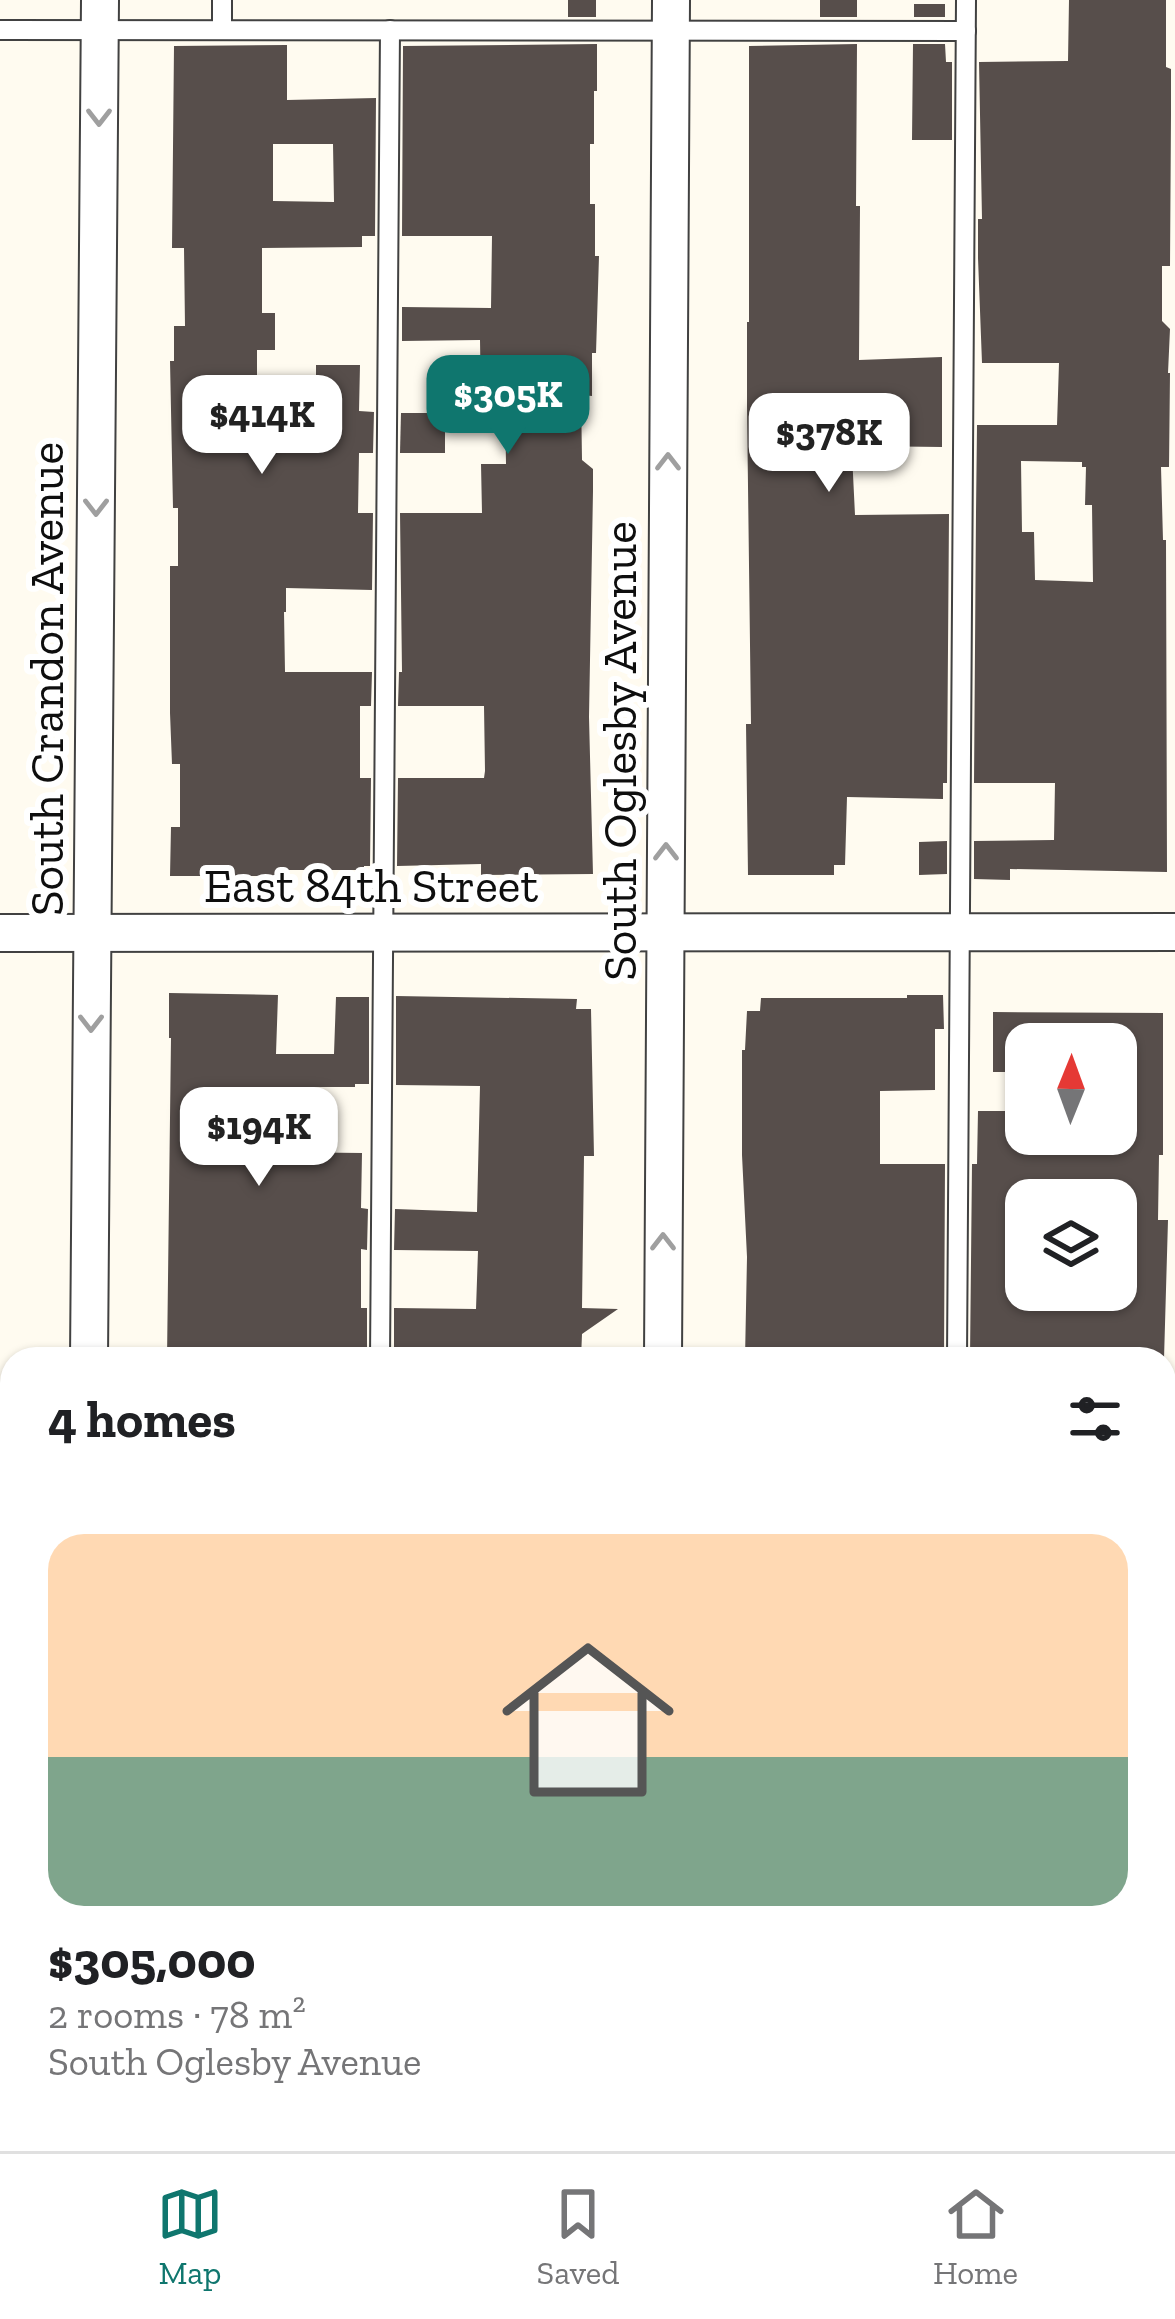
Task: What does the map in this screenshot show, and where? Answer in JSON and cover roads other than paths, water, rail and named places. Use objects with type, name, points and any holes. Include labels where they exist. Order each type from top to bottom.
[{"type":"street","name":"South Crandon Avenue","points":[[89,1347],[100,15]]},
{"type":"street","name":"South Oglesby Avenue","points":[[662,1347],[671,15]]},
{"type":"street","name":"East 84th Street","points":[[0,933],[1175,932]]},
{"type":"lane","points":[[222,0],[222,29]]},
{"type":"lane","points":[[957,1347],[966,0]]},
{"type":"lane","points":[[0,30],[100,15],[222,29],[390,30],[671,15],[966,31]]},
{"type":"lane","points":[[380,1347],[390,30]]}]
